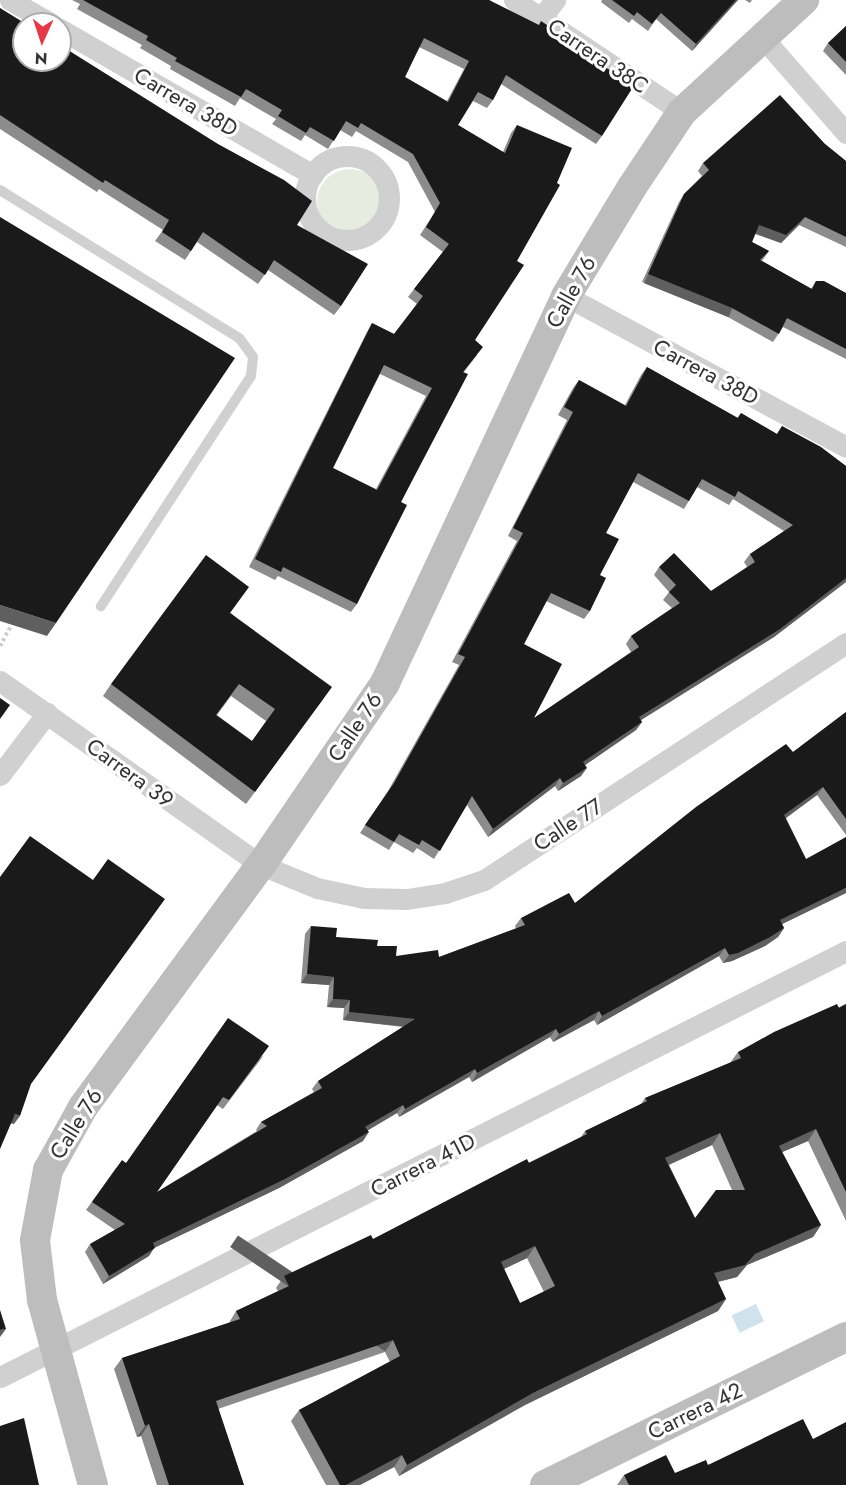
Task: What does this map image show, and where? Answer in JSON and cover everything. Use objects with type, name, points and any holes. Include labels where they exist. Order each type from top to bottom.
[{"type":"street","points":[[10,0],[31,12]]},
{"type":"street","name":"Carrera 38C","points":[[514,0],[682,112]]},
{"type":"street","points":[[541,18],[555,0]]},
{"type":"street","name":"Calle 76","points":[[93,1485],[42,1300],[35,1240],[48,1170],[84,1107],[261,865],[385,682],[566,296],[682,112],[804,0]]},
{"type":"street","name":"Carrera 38D","points":[[72,36],[313,175]]},
{"type":"street","points":[[762,37],[846,134]]},
{"type":"street","name":"Carrera 38D","points":[[566,296],[846,447]]},
{"type":"street","name":"Calle 77","points":[[261,865],[317,888],[364,898],[406,899],[445,893],[484,880],[846,643]]},
{"type":"street","name":"Carrera 39","points":[[0,681],[261,865]]},
{"type":"street","points":[[0,775],[46,713]]},
{"type":"street","name":"Carrera 41D","points":[[0,1377],[846,951]]},
{"type":"street","name":"Carrera 42","points":[[545,1485],[846,1337]]},
{"type":"lane","points":[[0,190],[240,339],[254,357],[251,376],[100,606]]},
{"type":"path","points":[[0,646],[11,626]]},
{"type":"shaded area","points":[[344,169],[356,169],[368,174],[378,184],[383,202],[381,215],[368,230],[356,235],[344,235],[332,230],[322,220],[317,208],[317,196],[322,184],[332,174]]},
{"type":"water","points":[[756,1304],[764,1321],[740,1333],[732,1315]]},
{"type":"building","points":[[83,0],[489,0],[539,25],[541,21],[559,33],[555,39],[635,84],[602,136],[506,75],[493,100],[478,92],[458,125],[505,153],[517,125],[572,148],[557,183],[560,185],[517,261],[524,265],[475,340],[483,347],[463,372],[468,374],[401,502],[407,505],[357,604],[283,567],[281,572],[255,559],[372,323],[394,334],[423,296],[414,289],[449,244],[426,227],[440,203],[413,154],[361,123],[358,128],[346,121],[334,141],[310,127],[306,133],[278,116],[282,110],[246,89],[241,97],[175,61],[177,58],[146,40],[148,36]],"holes":[[[424,38],[469,61],[448,102],[405,77]],[[384,365],[432,388],[377,490],[333,468]]]},
{"type":"building","points":[[612,0],[736,0],[696,44],[661,13],[652,24],[637,12],[634,16]]},
{"type":"building","points":[[0,8],[12,15],[12,72],[72,72],[72,53],[218,144],[284,180],[312,201],[297,225],[368,264],[341,306],[274,260],[265,275],[203,232],[191,251],[162,232],[169,220],[105,180],[103,183],[0,115]]},
{"type":"building","points":[[846,26],[846,62],[828,43]]},
{"type":"building","points":[[780,95],[825,144],[846,161],[846,237],[805,217],[786,235],[759,225],[752,242],[769,251],[760,260],[812,289],[816,281],[824,281],[846,293],[846,349],[787,318],[779,334],[732,308],[648,274],[684,194],[709,170],[703,163]]},
{"type":"building","points":[[0,217],[235,358],[56,623],[0,605]]},
{"type":"building","points":[[647,367],[738,418],[741,413],[777,434],[782,426],[821,447],[846,466],[846,578],[780,629],[639,717],[642,722],[583,762],[587,768],[563,783],[560,778],[493,829],[472,796],[440,851],[422,840],[419,845],[399,834],[394,842],[365,825],[394,783],[465,657],[458,654],[523,533],[513,528],[573,412],[564,407],[579,380],[626,406]],"holes":[[[638,473],[689,501],[702,479],[735,497],[738,491],[793,525],[750,554],[755,562],[711,591],[674,553],[659,567],[676,585],[669,592],[680,603],[631,636],[639,647],[534,718],[562,664],[524,644],[551,593],[590,611],[606,578],[600,575],[619,539],[606,533]]]},
{"type":"building","points":[[206,555],[249,587],[230,613],[332,687],[255,792],[111,684]],"holes":[[[239,684],[275,709],[252,741],[216,715]]]},
{"type":"building","points":[[0,698],[10,705],[0,719]]},
{"type":"building","points":[[846,712],[846,819],[823,787],[784,815],[806,859],[846,837],[846,888],[780,920],[784,928],[738,953],[729,955],[725,948],[602,1016],[599,1011],[559,1034],[556,1029],[477,1073],[475,1069],[405,1109],[403,1105],[365,1127],[369,1132],[285,1179],[153,1243],[155,1248],[109,1276],[90,1244],[125,1224],[92,1202],[122,1160],[126,1163],[228,1018],[269,1046],[229,1100],[223,1097],[157,1192],[267,1126],[261,1122],[322,1088],[318,1081],[415,1019],[349,1012],[350,1000],[333,999],[334,977],[307,974],[311,926],[337,928],[336,937],[378,940],[377,946],[397,946],[396,956],[438,950],[439,957],[525,925],[521,918],[569,893],[575,903],[696,807],[786,744],[793,752]]},
{"type":"building","points":[[30,836],[93,880],[108,859],[165,899],[31,1084],[20,1116],[15,1114],[0,1149],[0,877]]},
{"type":"building","points":[[837,1004],[839,1008],[846,1004],[846,1192],[816,1129],[779,1146],[821,1225],[755,1254],[745,1265],[714,1273],[726,1299],[533,1393],[407,1465],[402,1455],[346,1485],[340,1485],[299,1410],[400,1356],[393,1340],[216,1401],[244,1485],[169,1485],[149,1424],[145,1426],[122,1358],[240,1319],[236,1311],[289,1286],[284,1276],[371,1235],[373,1239],[527,1159],[529,1163],[587,1134],[585,1131],[647,1101],[645,1098],[741,1058],[738,1052],[774,1032]],"holes":[[[720,1133],[745,1190],[716,1190],[695,1218],[665,1158]],[[535,1246],[555,1286],[520,1303],[501,1262]]]},
{"type":"building","points":[[0,1310],[6,1329],[0,1330]]},
{"type":"building","points":[[24,1418],[39,1485],[0,1485],[0,1426]]},
{"type":"building","points":[[803,1419],[813,1439],[846,1422],[846,1485],[629,1485],[624,1475],[666,1455],[675,1473],[706,1460],[708,1465]]}]
